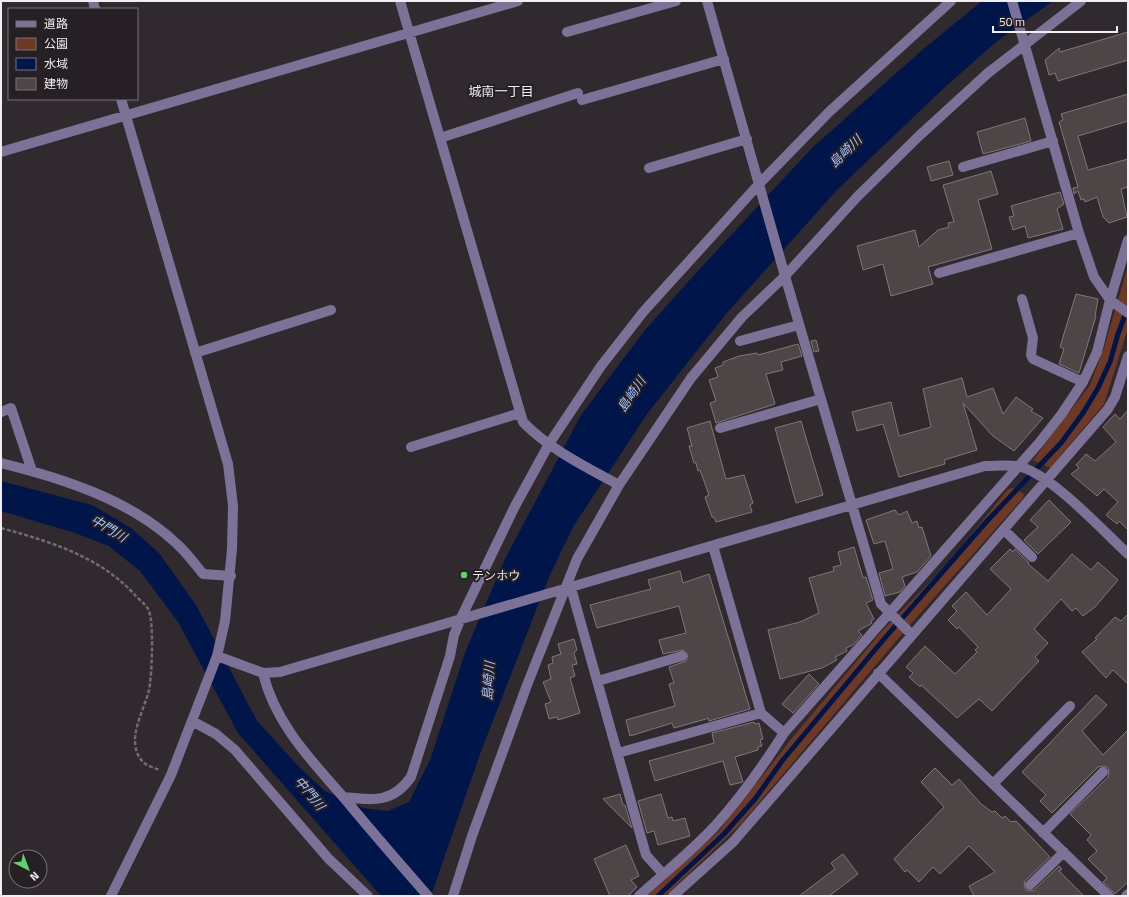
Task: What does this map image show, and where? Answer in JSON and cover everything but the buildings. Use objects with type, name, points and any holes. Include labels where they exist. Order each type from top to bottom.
[{"type":"street","points":[[400,1],[522,422],[534,433],[553,446],[616,484]]},
{"type":"street","points":[[1,152],[518,1]]},
{"type":"street","points":[[567,32],[676,1]]},
{"type":"street","points":[[707,1],[820,399],[854,505],[881,604],[912,635]]},
{"type":"street","points":[[343,797],[376,800],[396,794],[411,777],[450,656],[454,635],[461,618],[514,508],[601,366],[644,311],[760,188],[829,112],[951,1]]},
{"type":"street","points":[[1012,1],[1079,233],[1094,277],[1112,302],[1128,313]]},
{"type":"street","points":[[453,896],[480,814],[527,685],[567,589],[577,560],[616,484],[691,378],[742,317],[784,272],[919,136],[1024,40],[1081,1]]},
{"type":"street","points":[[440,138],[580,97],[724,59]]},
{"type":"street","points":[[110,896],[171,775],[216,656],[225,622],[230,576],[233,506],[228,464],[121,100]]},
{"type":"street","points":[[649,168],[747,139]]},
{"type":"street","points":[[963,167],[1053,141]]},
{"type":"street","points":[[939,273],[1079,233]]},
{"type":"street","points":[[639,896],[714,827],[762,767],[784,733],[1023,468],[1062,415],[1083,382],[1097,352],[1128,240]]},
{"type":"street","points":[[1022,299],[1034,338],[1031,355],[1033,359],[1083,382]]},
{"type":"street","points":[[195,353],[331,310]]},
{"type":"street","points":[[740,341],[799,325]]},
{"type":"street","points":[[679,894],[733,842],[878,673],[1004,530],[1043,479],[1108,409],[1114,397],[1128,356]]},
{"type":"street","points":[[720,428],[820,399]]},
{"type":"street","points":[[1,412],[11,408],[32,471]]},
{"type":"street","points":[[411,447],[520,413]]},
{"type":"street","points":[[1,463],[75,483],[123,507],[152,524],[177,544],[203,574],[230,576]]},
{"type":"street","points":[[216,656],[263,673],[280,672],[985,466],[1023,468],[1043,479],[1057,488],[1128,554]]},
{"type":"street","points":[[1004,530],[1032,557]]},
{"type":"street","points":[[713,546],[761,713],[784,733]]},
{"type":"street","points":[[567,589],[598,681],[646,855],[663,874]]},
{"type":"street","points":[[598,681],[682,656]]},
{"type":"street","points":[[263,673],[267,689],[295,740],[305,754],[428,896]]},
{"type":"street","points":[[878,673],[1109,896]]},
{"type":"street","points":[[993,784],[1070,706]]},
{"type":"street","points":[[618,753],[761,713]]},
{"type":"street","points":[[192,721],[216,734],[235,750],[328,858],[368,896]]},
{"type":"street","points":[[1043,833],[1103,772]]},
{"type":"street","points":[[1030,885],[1064,852]]},
{"type":"path","points":[[1,528],[50,542],[102,567],[122,581],[149,610],[152,631],[149,690],[136,726],[136,750],[144,763],[171,775]]},
{"type":"green space","points":[[1128,265],[1128,328],[1104,404],[1050,468],[1033,460],[1090,385],[1104,348]]},
{"type":"green space","points":[[1014,488],[1024,494],[1023,498],[908,627],[740,825],[665,896],[647,896],[718,832],[793,737],[881,632],[951,560],[1008,489]]},
{"type":"water","points":[[982,1],[1053,1],[996,42],[944,88],[837,190],[726,314],[647,414],[573,527],[549,577],[480,754],[431,896],[381,896],[238,733],[178,622],[140,571],[109,546],[75,533],[1,511],[1,481],[92,505],[131,528],[159,553],[196,605],[257,721],[301,769],[325,791],[363,808],[388,811],[409,802],[430,760],[466,650],[505,559],[581,415],[645,330],[812,148],[921,51]]},
{"type":"waterway","points":[[658,896],[724,834],[755,799],[782,761],[884,639],[988,520],[1061,443],[1083,413],[1098,388],[1110,362],[1127,310]]},
{"type":"place","name":"テンホウ","points":[[464,575]]},
{"type":"district","name":"城南一丁目","points":[[501,91]]},
{"type":"water label","name":"島崎川","points":[[845,151]]},
{"type":"water label","name":"島崎川","points":[[631,394]]},
{"type":"water label","name":"中門川","points":[[109,528]]},
{"type":"water label","name":"島崎川","points":[[488,681]]},
{"type":"water label","name":"中門川","points":[[310,793]]}]
